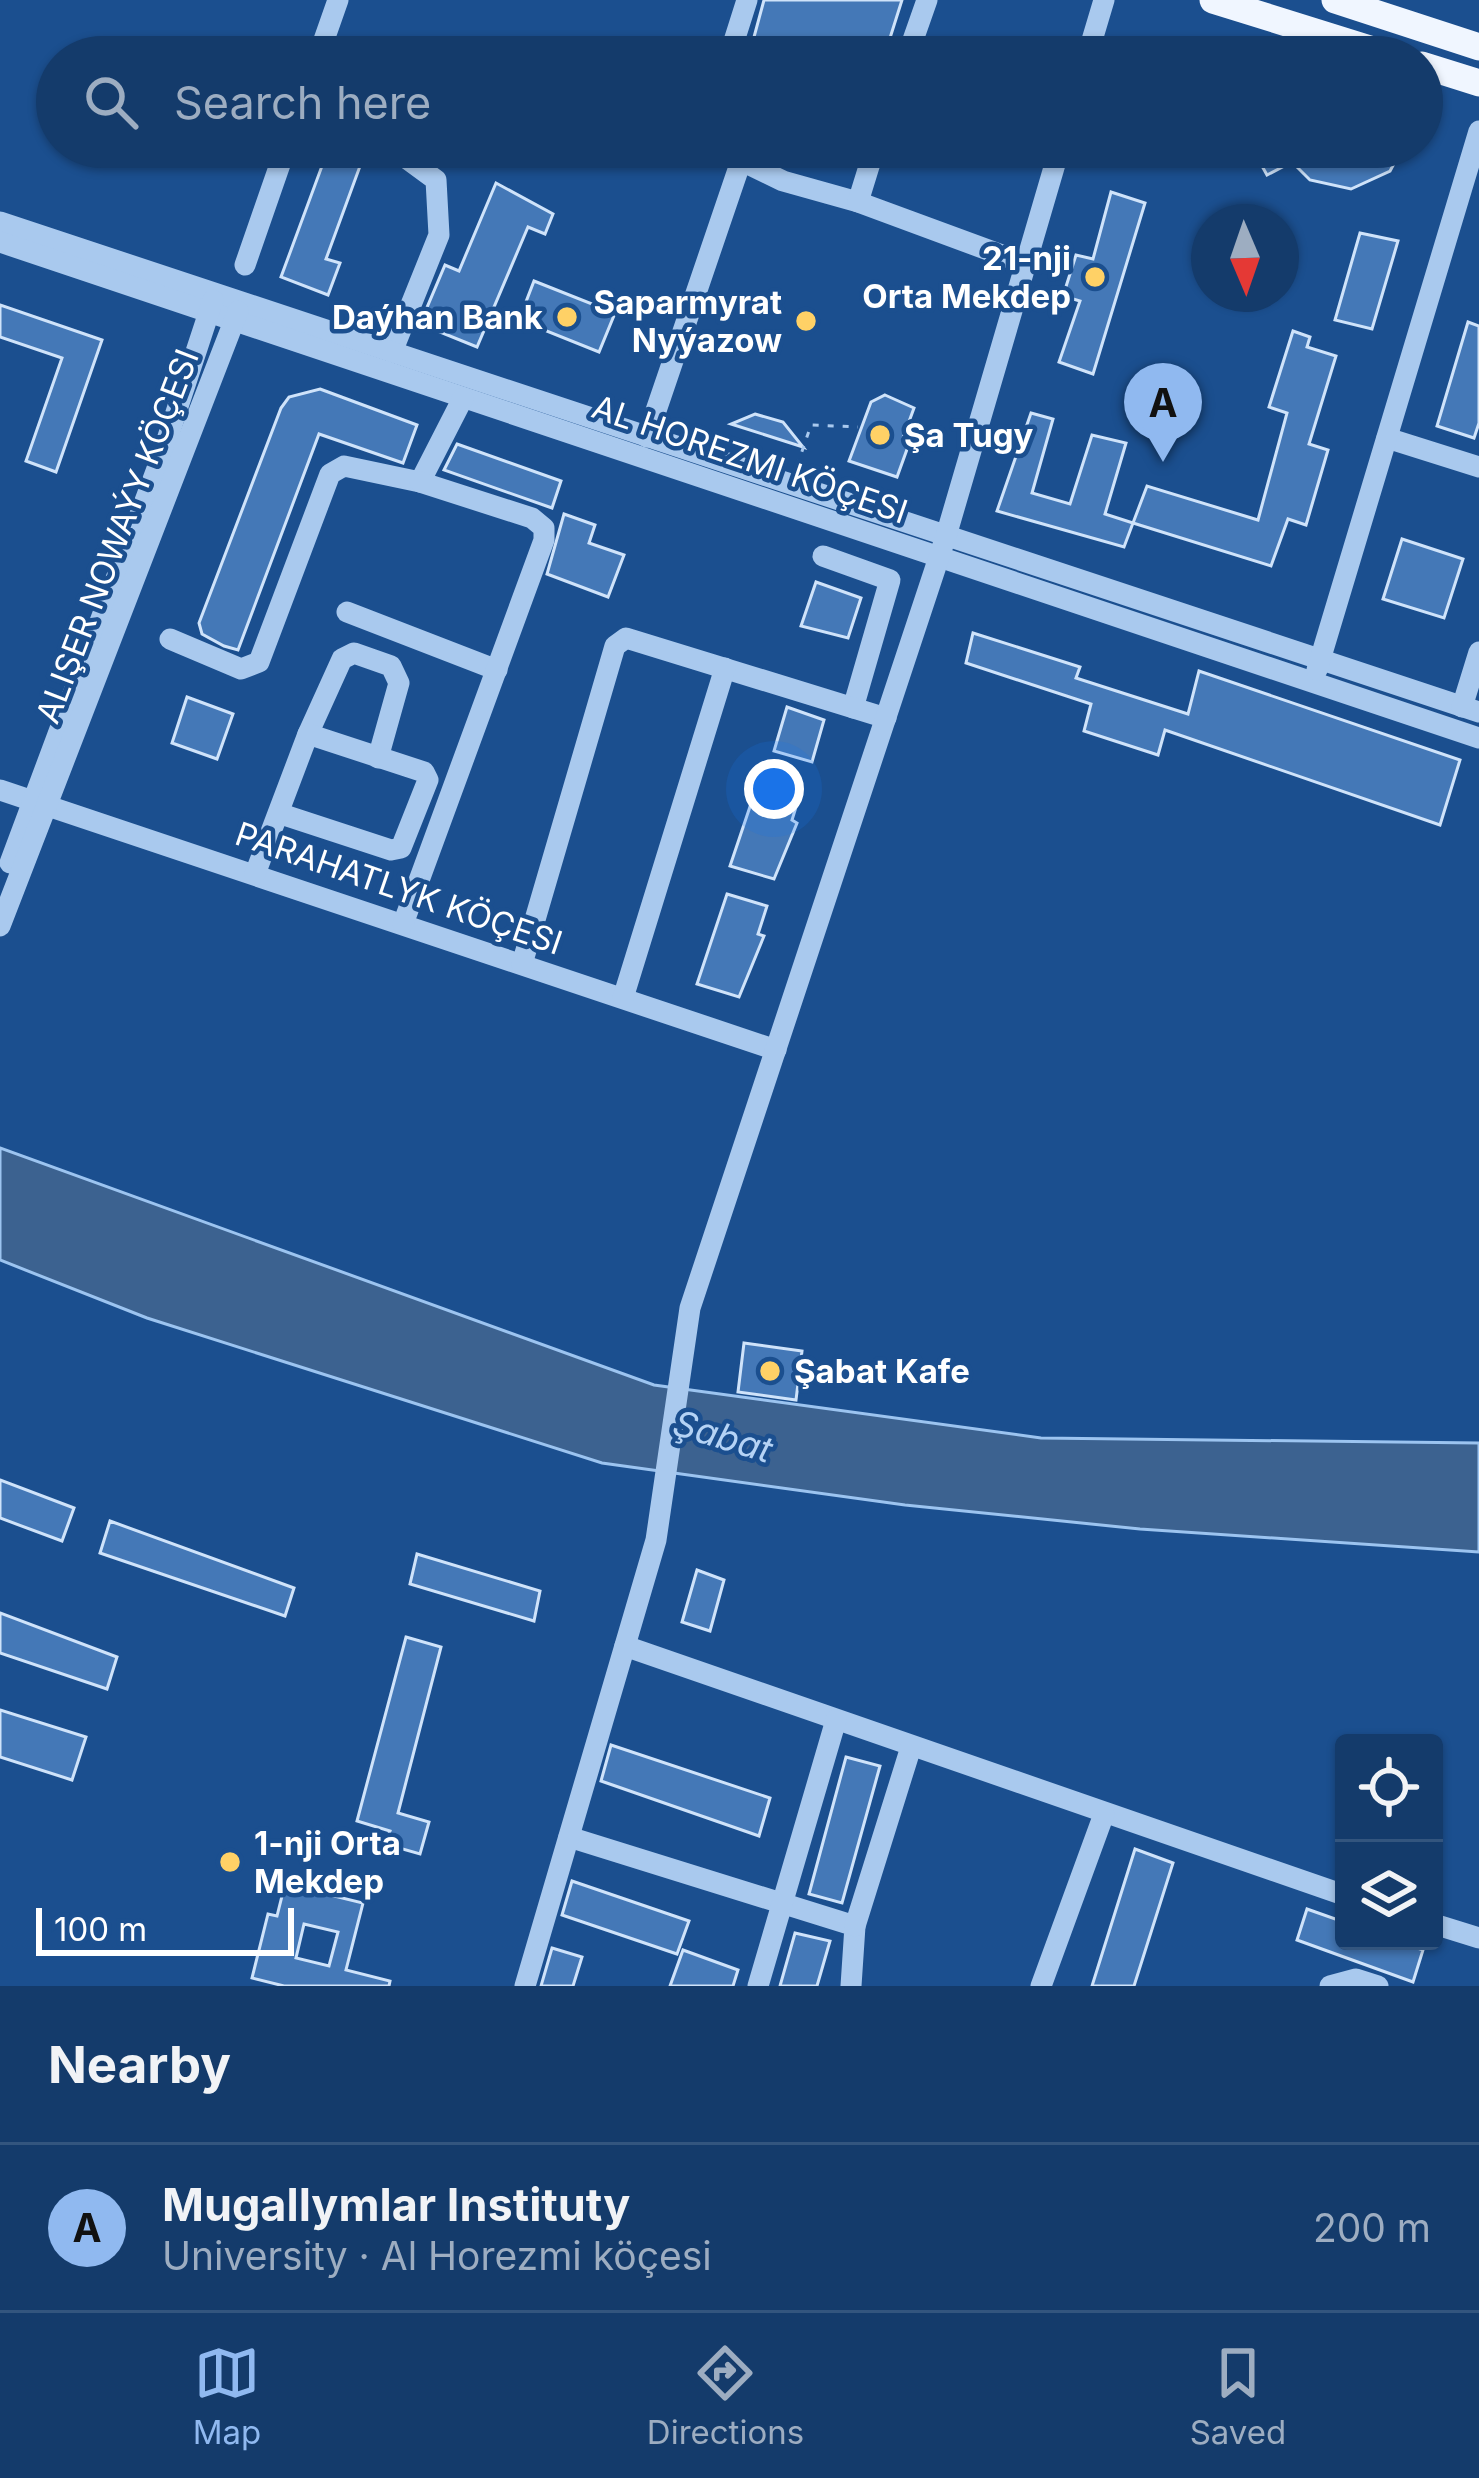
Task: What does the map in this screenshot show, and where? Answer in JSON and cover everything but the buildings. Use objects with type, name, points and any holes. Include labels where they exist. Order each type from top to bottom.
[{"type":"main road","points":[[1213,0],[1329,36]]},
{"type":"main road","points":[[1335,0],[1479,46]]},
{"type":"main road","points":[[1443,72],[1479,83]]},
{"type":"street","points":[[325,36],[338,0]]},
{"type":"street","points":[[736,36],[747,0]]},
{"type":"street","points":[[914,36],[927,0]]},
{"type":"street","points":[[1093,36],[1103,0]]},
{"type":"street","points":[[1313,682],[1479,130]]},
{"type":"street","points":[[244,265],[279,168]]},
{"type":"street","points":[[392,352],[442,219],[436,181],[419,168]]},
{"type":"street","points":[[647,437],[739,168]]},
{"type":"street","points":[[752,168],[1026,264]]},
{"type":"street","points":[[858,202],[869,168]]},
{"type":"street","points":[[525,1986],[656,1540],[689,1308],[943,547],[1054,168]]},
{"type":"street","name":"AL HOREZMI KÖÇESI","points":[[0,222],[463,398],[1321,658],[1471,709]]},
{"type":"street","name":"AL HOREZMI KÖÇESI","points":[[0,242],[213,303]]},
{"type":"street","name":"ALIŞER NOWAÝY KÖÇESI","points":[[0,926],[213,303]]},
{"type":"street","name":"AL HOREZMI KÖÇESI","points":[[238,312],[392,352],[762,474],[943,547],[1479,738]]},
{"type":"street","name":"ALIŞER NOWAÝY KÖÇESI","points":[[0,888],[42,802],[238,312]]},
{"type":"street","points":[[420,482],[463,398]]},
{"type":"street","points":[[1387,438],[1479,467]]},
{"type":"street","points":[[170,639],[252,668],[259,662],[330,474],[344,466],[420,482],[532,518],[544,528],[544,540],[404,924]]},
{"type":"street","points":[[823,556],[890,580],[853,708]]},
{"type":"street","points":[[347,612],[496,670]]},
{"type":"street","points":[[522,964],[614,646],[626,638],[886,718]]},
{"type":"street","points":[[1471,709],[1479,652]]},
{"type":"street","points":[[255,874],[308,734],[342,659],[354,653],[391,666],[399,682],[378,758]]},
{"type":"street","points":[[623,998],[725,668]]},
{"type":"street","points":[[278,813],[391,850],[401,848],[428,780],[424,772],[308,734]]},
{"type":"street","name":"PARAHATLYK KÖÇESI","points":[[0,790],[776,1050]]},
{"type":"street","points":[[625,1646],[1335,1891]]},
{"type":"street","points":[[758,1986],[836,1720]]},
{"type":"street","points":[[850,1986],[855,1926],[911,1747]]},
{"type":"street","points":[[1041,1986],[1104,1814]]},
{"type":"street","points":[[568,1837],[855,1926]]},
{"type":"street","points":[[1443,1927],[1479,1938]]},
{"type":"street","points":[[1330,1986],[1356,1979],[1378,1986]]},
{"type":"path","points":[[762,474],[766,457],[798,466],[811,425],[858,428]]},
{"type":"water","name":"Şabat","points":[[0,1148],[654,1385],[1041,1438],[1479,1443],[1479,1552],[1140,1529],[905,1505],[602,1463],[147,1318],[0,1260]]},
{"type":"place","name":"21-nji Orta Mekdep","points":[[1095,277]]},
{"type":"place","name":"Daýhan Bank","points":[[567,317]]},
{"type":"place","name":"Saparmyrat Nyýazow","points":[[806,321]]},
{"type":"place","name":"Şa Tugy","points":[[880,435]]},
{"type":"place","name":"Mugallymlar Instituty","points":[[1163,462]]},
{"type":"place","name":"Şabat Kafe","points":[[770,1371]]},
{"type":"place","name":"1-nji Orta Mekdep","points":[[230,1862]]}]
